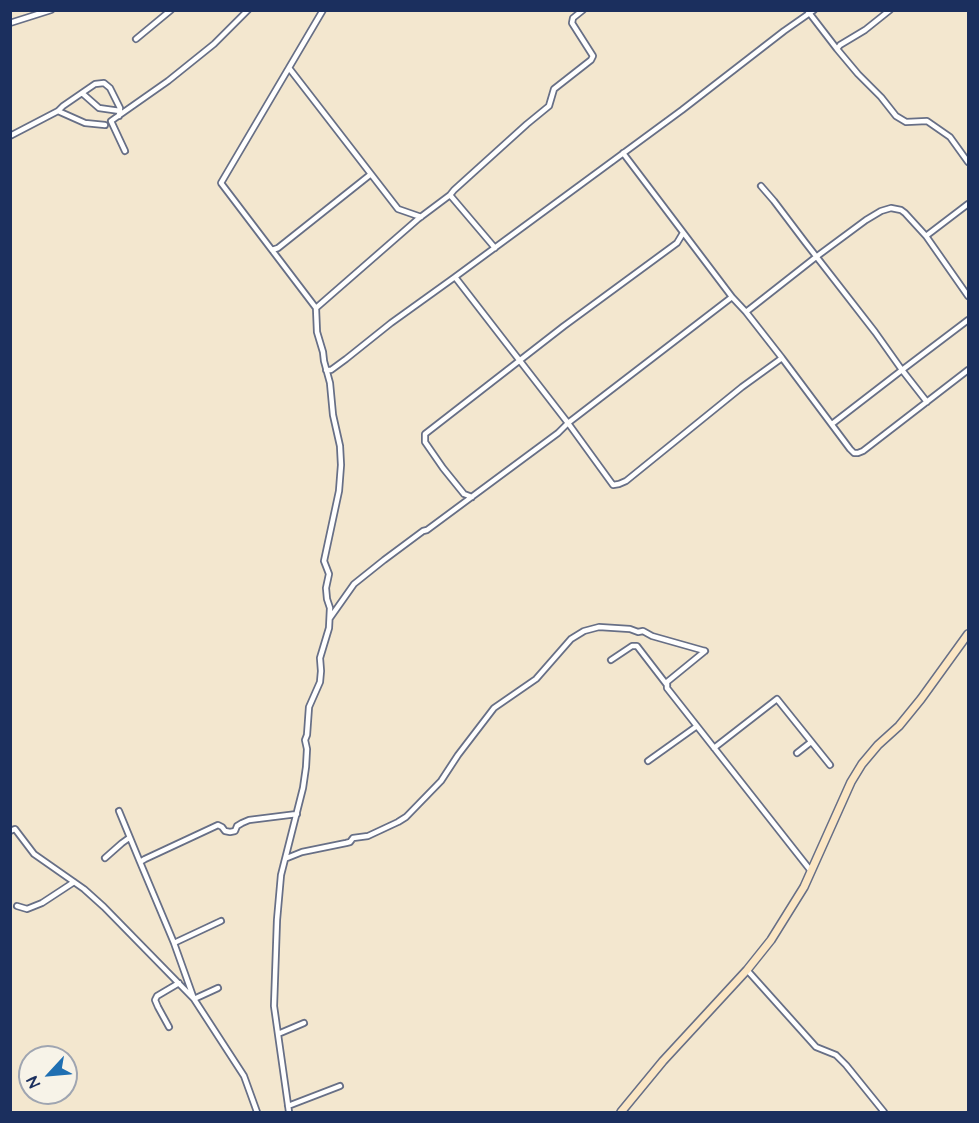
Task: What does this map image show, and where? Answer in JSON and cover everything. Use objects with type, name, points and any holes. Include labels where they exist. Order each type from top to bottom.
[{"type":"street","points":[[10,24],[51,10]]},
{"type":"street","points":[[136,39],[171,10]]},
{"type":"street","points":[[125,151],[111,121],[168,81],[214,44],[248,10]]},
{"type":"street","points":[[323,10],[221,183],[316,308],[317,332],[330,383],[333,415],[340,446],[339,491],[324,561],[328,574],[329,628],[320,658],[320,682],[309,707],[303,788],[281,875],[274,985],[274,1006],[289,1109],[340,1086]]},
{"type":"street","points":[[316,308],[421,217],[450,195],[527,123],[549,106],[554,89],[591,60],[594,56],[572,22],[573,18],[583,10]]},
{"type":"street","points":[[837,49],[890,10]]},
{"type":"street","points":[[326,370],[331,370],[346,359],[391,323],[682,110],[810,12],[837,49],[881,96],[896,116],[906,122],[927,121],[950,137],[969,162]]},
{"type":"street","points":[[289,68],[398,208],[421,217]]},
{"type":"street","points":[[10,136],[58,111],[95,84],[104,83],[110,88],[120,108],[119,114]]},
{"type":"street","points":[[82,93],[99,108],[119,114]]},
{"type":"street","points":[[58,111],[86,123],[105,125]]},
{"type":"street","points":[[623,153],[854,453],[858,453],[969,370]]},
{"type":"street","points":[[272,250],[278,248],[371,174]]},
{"type":"street","points":[[761,186],[927,402]]},
{"type":"street","points":[[450,195],[495,248]]},
{"type":"street","points":[[926,236],[969,204]]},
{"type":"street","points":[[746,312],[816,257],[886,208],[900,210],[926,236],[969,296]]},
{"type":"street","points":[[472,497],[464,494],[442,468],[425,442],[425,434],[677,243],[683,233]]},
{"type":"street","points":[[455,278],[520,360],[613,485],[626,481],[742,387],[782,358]]},
{"type":"street","points":[[330,618],[354,584],[558,433],[732,297]]},
{"type":"street","points":[[832,424],[969,320]]},
{"type":"street","points":[[286,858],[302,852],[350,842],[353,838],[368,836],[406,817],[441,781],[494,708],[536,679],[571,639],[585,631],[599,627],[643,631],[652,636],[705,651],[667,682],[667,685]]},
{"type":"street","points":[[621,1113],[663,1061],[747,970],[771,940],[804,887],[851,782],[862,764],[899,726],[969,634]]},
{"type":"street","points":[[611,660],[632,646],[637,646],[667,688],[811,871]]},
{"type":"street","points":[[714,748],[777,699],[830,765]]},
{"type":"street","points":[[648,761],[697,726]]},
{"type":"street","points":[[797,753],[811,742]]},
{"type":"street","points":[[119,811],[174,943],[194,999]]},
{"type":"street","points":[[140,862],[218,825],[230,832],[235,831],[237,826],[249,820],[297,814]]},
{"type":"street","points":[[10,824],[34,854],[74,882],[104,907],[194,999],[244,1076],[257,1113]]},
{"type":"street","points":[[105,858],[129,838]]},
{"type":"street","points":[[17,906],[27,909],[42,903],[74,882]]},
{"type":"street","points":[[174,943],[221,921]]},
{"type":"street","points":[[747,970],[816,1047],[836,1055],[846,1065],[884,1113]]},
{"type":"street","points":[[169,1027],[155,1000],[157,996],[179,982]]},
{"type":"street","points":[[194,999],[218,988]]},
{"type":"street","points":[[278,1034],[304,1023]]}]
